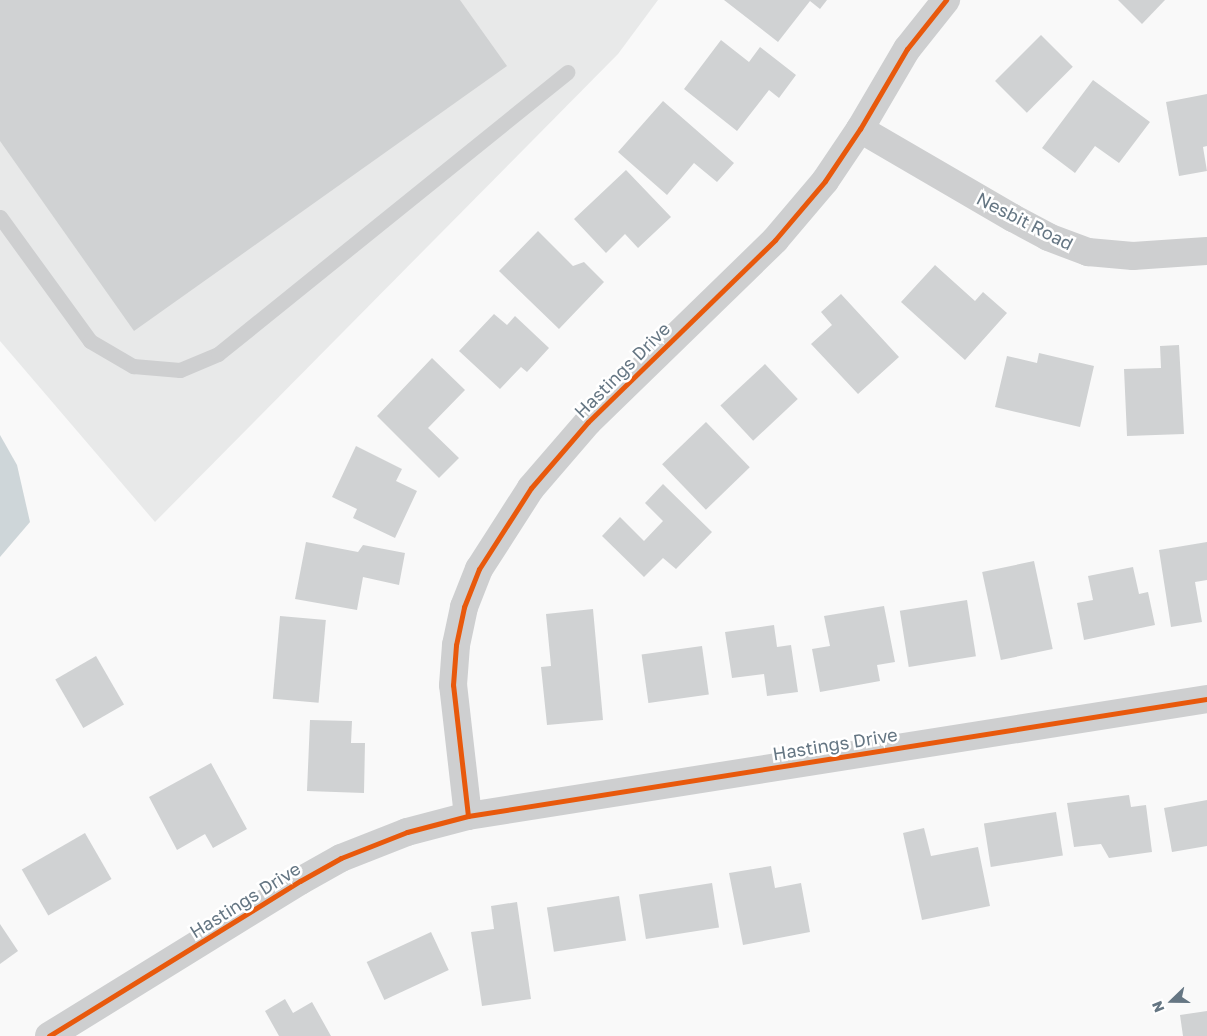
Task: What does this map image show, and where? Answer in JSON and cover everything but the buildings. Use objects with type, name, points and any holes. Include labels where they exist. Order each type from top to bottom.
[{"type":"street","name":"Hastings Drive","points":[[468,816],[452,684],[456,645],[464,607],[479,568],[531,488],[588,422],[775,240],[825,182],[860,129],[907,49],[946,0]]},
{"type":"street","name":"Nesbit Road","points":[[860,129],[1048,237],[1088,252],[1133,256],[1207,251]]},
{"type":"street","name":"Hastings Drive","points":[[50,1036],[341,858],[407,832],[468,816],[1207,699]]},
{"type":"lane","points":[[0,217],[90,341],[133,366],[180,370],[218,354],[568,72]]},
{"type":"shaded area","points":[[0,0],[658,0],[618,54],[155,522],[0,341]]},
{"type":"shaded area","points":[[0,435],[17,465],[30,522],[0,557]]},
{"type":"cycle path","points":[[468,816],[453,685],[456,645],[464,607],[479,569],[531,488],[588,422],[775,240],[825,181],[860,129],[907,49],[946,0]]},
{"type":"cycle path","points":[[49,1036],[300,881],[341,858],[407,832],[468,816],[1207,699]]}]
